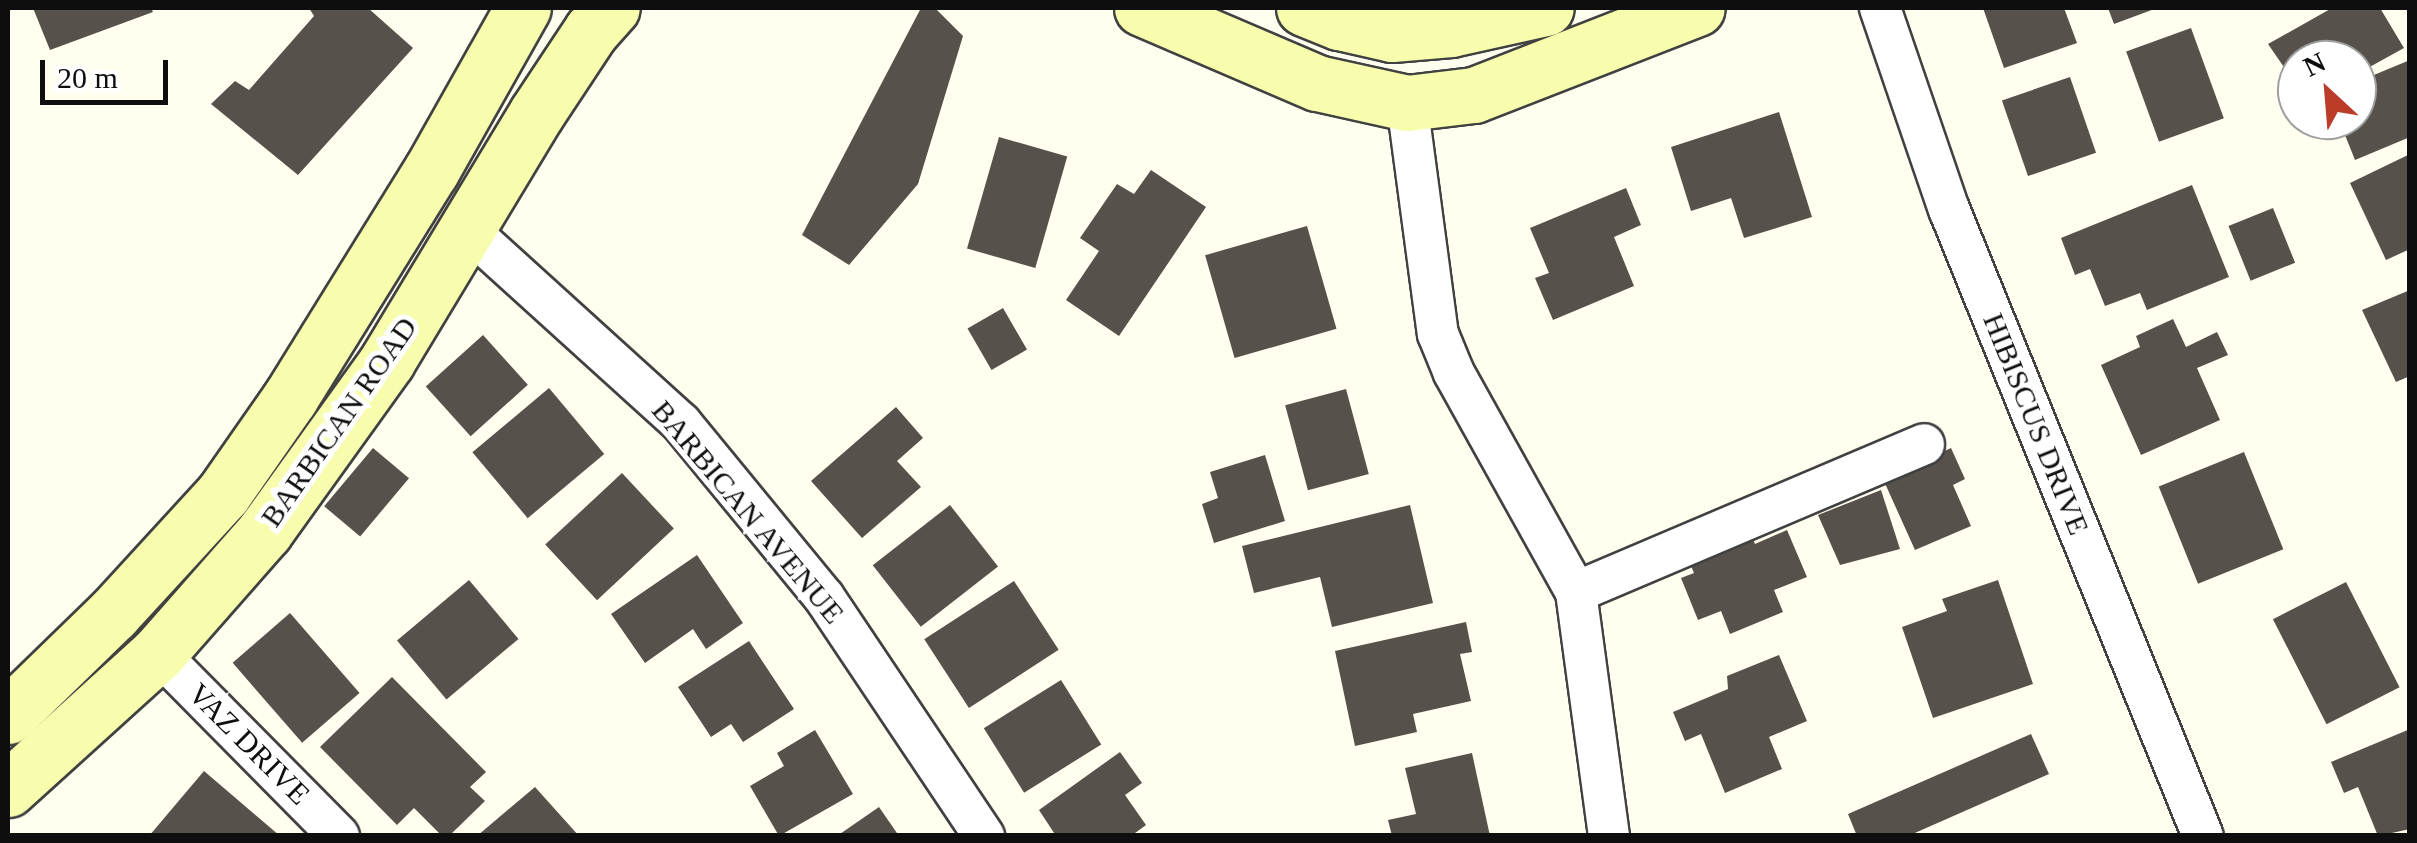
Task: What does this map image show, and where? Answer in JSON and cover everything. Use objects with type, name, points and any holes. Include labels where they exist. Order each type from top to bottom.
[{"type":"main road","name":"BARBICAN ROAD","points":[[8,716],[113,614],[222,494],[290,398],[431,171],[523,8]]},
{"type":"main road","name":"BARBICAN ROAD","points":[[8,789],[158,653],[265,531],[388,361],[590,31],[612,8]]},
{"type":"main road","points":[[1142,8],[1317,83],[1407,104],[1474,94],[1697,8]]},
{"type":"main road","points":[[1304,8],[1339,22],[1392,34],[1451,29],[1546,8]]},
{"type":"street","name":"HIBISCUS DRIVE","points":[[1880,8],[1948,209],[2203,836]]},
{"type":"street","points":[[1407,104],[1438,334],[1454,373],[1576,592],[1609,836]]},
{"type":"street","name":"BARBICAN AVENUE","points":[[466,228],[681,423],[824,596],[984,836]]},
{"type":"street","points":[[1576,592],[1924,444]]},
{"type":"street","name":"VAZ DRIVE","points":[[158,653],[339,836]]},
{"type":"building","points":[[33,8],[151,8],[153,12],[50,50]]},
{"type":"building","points":[[309,8],[368,8],[413,48],[298,175],[211,104],[235,81],[249,90],[314,16]]},
{"type":"building","points":[[921,8],[935,8],[963,36],[918,184],[849,265],[802,235]]},
{"type":"building","points":[[1983,8],[2064,8],[2077,43],[2004,68]]},
{"type":"building","points":[[2108,8],[2157,8],[2114,24]]},
{"type":"building","points":[[2332,8],[2380,8],[2404,48],[2377,63],[2377,40],[2277,40],[2277,57],[2268,44]]},
{"type":"building","points":[[2191,28],[2224,118],[2159,142],[2126,52]]},
{"type":"building","points":[[2410,60],[2410,137],[2355,160],[2347,140],[2377,140],[2377,74]]},
{"type":"building","points":[[2070,77],[2096,153],[2028,176],[2002,100]]},
{"type":"building","points":[[1779,112],[1812,217],[1744,238],[1731,198],[1691,211],[1671,147]]},
{"type":"building","points":[[999,137],[1067,157],[1035,268],[967,249]]},
{"type":"building","points":[[2410,154],[2410,249],[2386,260],[2350,183]]},
{"type":"building","points":[[1151,170],[1206,207],[1119,336],[1066,300],[1099,251],[1080,238],[1117,184],[1134,194]]},
{"type":"building","points":[[2192,185],[2229,277],[2147,310],[2140,293],[2105,306],[2090,269],[2075,275],[2061,238]]},
{"type":"building","points":[[1626,188],[1641,225],[1614,237],[1634,286],[1553,320],[1535,278],[1549,273],[1530,228]]},
{"type":"building","points":[[2273,208],[2295,263],[2251,281],[2228,226]]},
{"type":"building","points":[[1307,226],[1336,329],[1235,358],[1205,255]]},
{"type":"building","points":[[2410,290],[2410,376],[2396,382],[2362,310]]},
{"type":"building","points":[[1003,308],[1027,350],[991,370],[967,328]]},
{"type":"building","points":[[2173,319],[2186,347],[2217,332],[2228,355],[2197,368],[2220,420],[2141,455],[2101,365],[2140,347],[2136,336]]},
{"type":"building","points":[[483,335],[528,385],[471,436],[426,387]]},
{"type":"building","points":[[549,388],[604,454],[528,518],[472,452]]},
{"type":"building","points":[[1346,389],[1369,474],[1308,490],[1285,405]]},
{"type":"building","points":[[896,407],[923,438],[897,461],[921,487],[862,538],[811,481]]},
{"type":"building","points":[[373,448],[409,478],[360,536],[324,506]]},
{"type":"building","points":[[1951,448],[1965,479],[1953,485],[1971,526],[1915,550],[1883,479]]},
{"type":"building","points":[[2244,452],[2283,549],[2198,584],[2159,486]]},
{"type":"building","points":[[1265,455],[1285,521],[1214,543],[1202,504],[1218,498],[1210,472]]},
{"type":"building","points":[[622,473],[674,529],[597,600],[545,545]]},
{"type":"building","points":[[1881,490],[1900,549],[1840,565],[1818,515]]},
{"type":"building","points":[[950,505],[998,566],[921,627],[873,565]]},
{"type":"building","points":[[1410,505],[1433,603],[1332,627],[1320,577],[1254,593],[1242,546]]},
{"type":"building","points":[[1748,527],[1755,544],[1787,530],[1807,577],[1774,590],[1783,612],[1730,634],[1721,611],[1698,620],[1681,578],[1694,573],[1685,552]]},
{"type":"building","points":[[697,555],[743,623],[706,649],[693,629],[645,663],[611,614]]},
{"type":"building","points":[[469,580],[518,639],[446,699],[397,640]]},
{"type":"building","points":[[1998,580],[2033,684],[1933,718],[1902,627],[1947,611],[1942,599]]},
{"type":"building","points":[[1014,581],[1059,650],[969,708],[924,639]]},
{"type":"building","points":[[2346,582],[2400,687],[2327,724],[2273,619]]},
{"type":"building","points":[[290,613],[360,693],[302,743],[233,663]]},
{"type":"building","points":[[1466,622],[1472,652],[1460,654],[1471,701],[1413,714],[1417,732],[1355,746],[1335,651]]},
{"type":"building","points":[[749,641],[794,709],[743,742],[731,724],[711,737],[678,687]]},
{"type":"building","points":[[1779,655],[1807,721],[1769,737],[1782,769],[1725,793],[1701,734],[1685,741],[1673,712],[1728,689],[1727,676]]},
{"type":"building","points":[[392,677],[486,772],[470,787],[485,801],[449,836],[442,836],[414,808],[397,825],[320,747]]},
{"type":"building","points":[[1061,680],[1101,744],[1024,793],[984,728]]},
{"type":"building","points":[[2410,729],[2410,829],[2378,836],[2358,787],[2344,793],[2331,762]]},
{"type":"building","points":[[815,730],[853,794],[779,836],[750,786],[784,766],[777,753]]},
{"type":"building","points":[[2031,734],[2049,774],[1908,836],[1857,836],[1848,814]]},
{"type":"building","points":[[1120,752],[1142,783],[1125,795],[1146,825],[1131,836],[1056,836],[1039,810]]},
{"type":"building","points":[[1472,753],[1490,836],[1392,836],[1388,820],[1416,814],[1405,768]]},
{"type":"building","points":[[204,771],[280,836],[149,836]]},
{"type":"building","points":[[535,787],[579,836],[477,836]]},
{"type":"building","points":[[879,807],[899,836],[837,836]]}]
